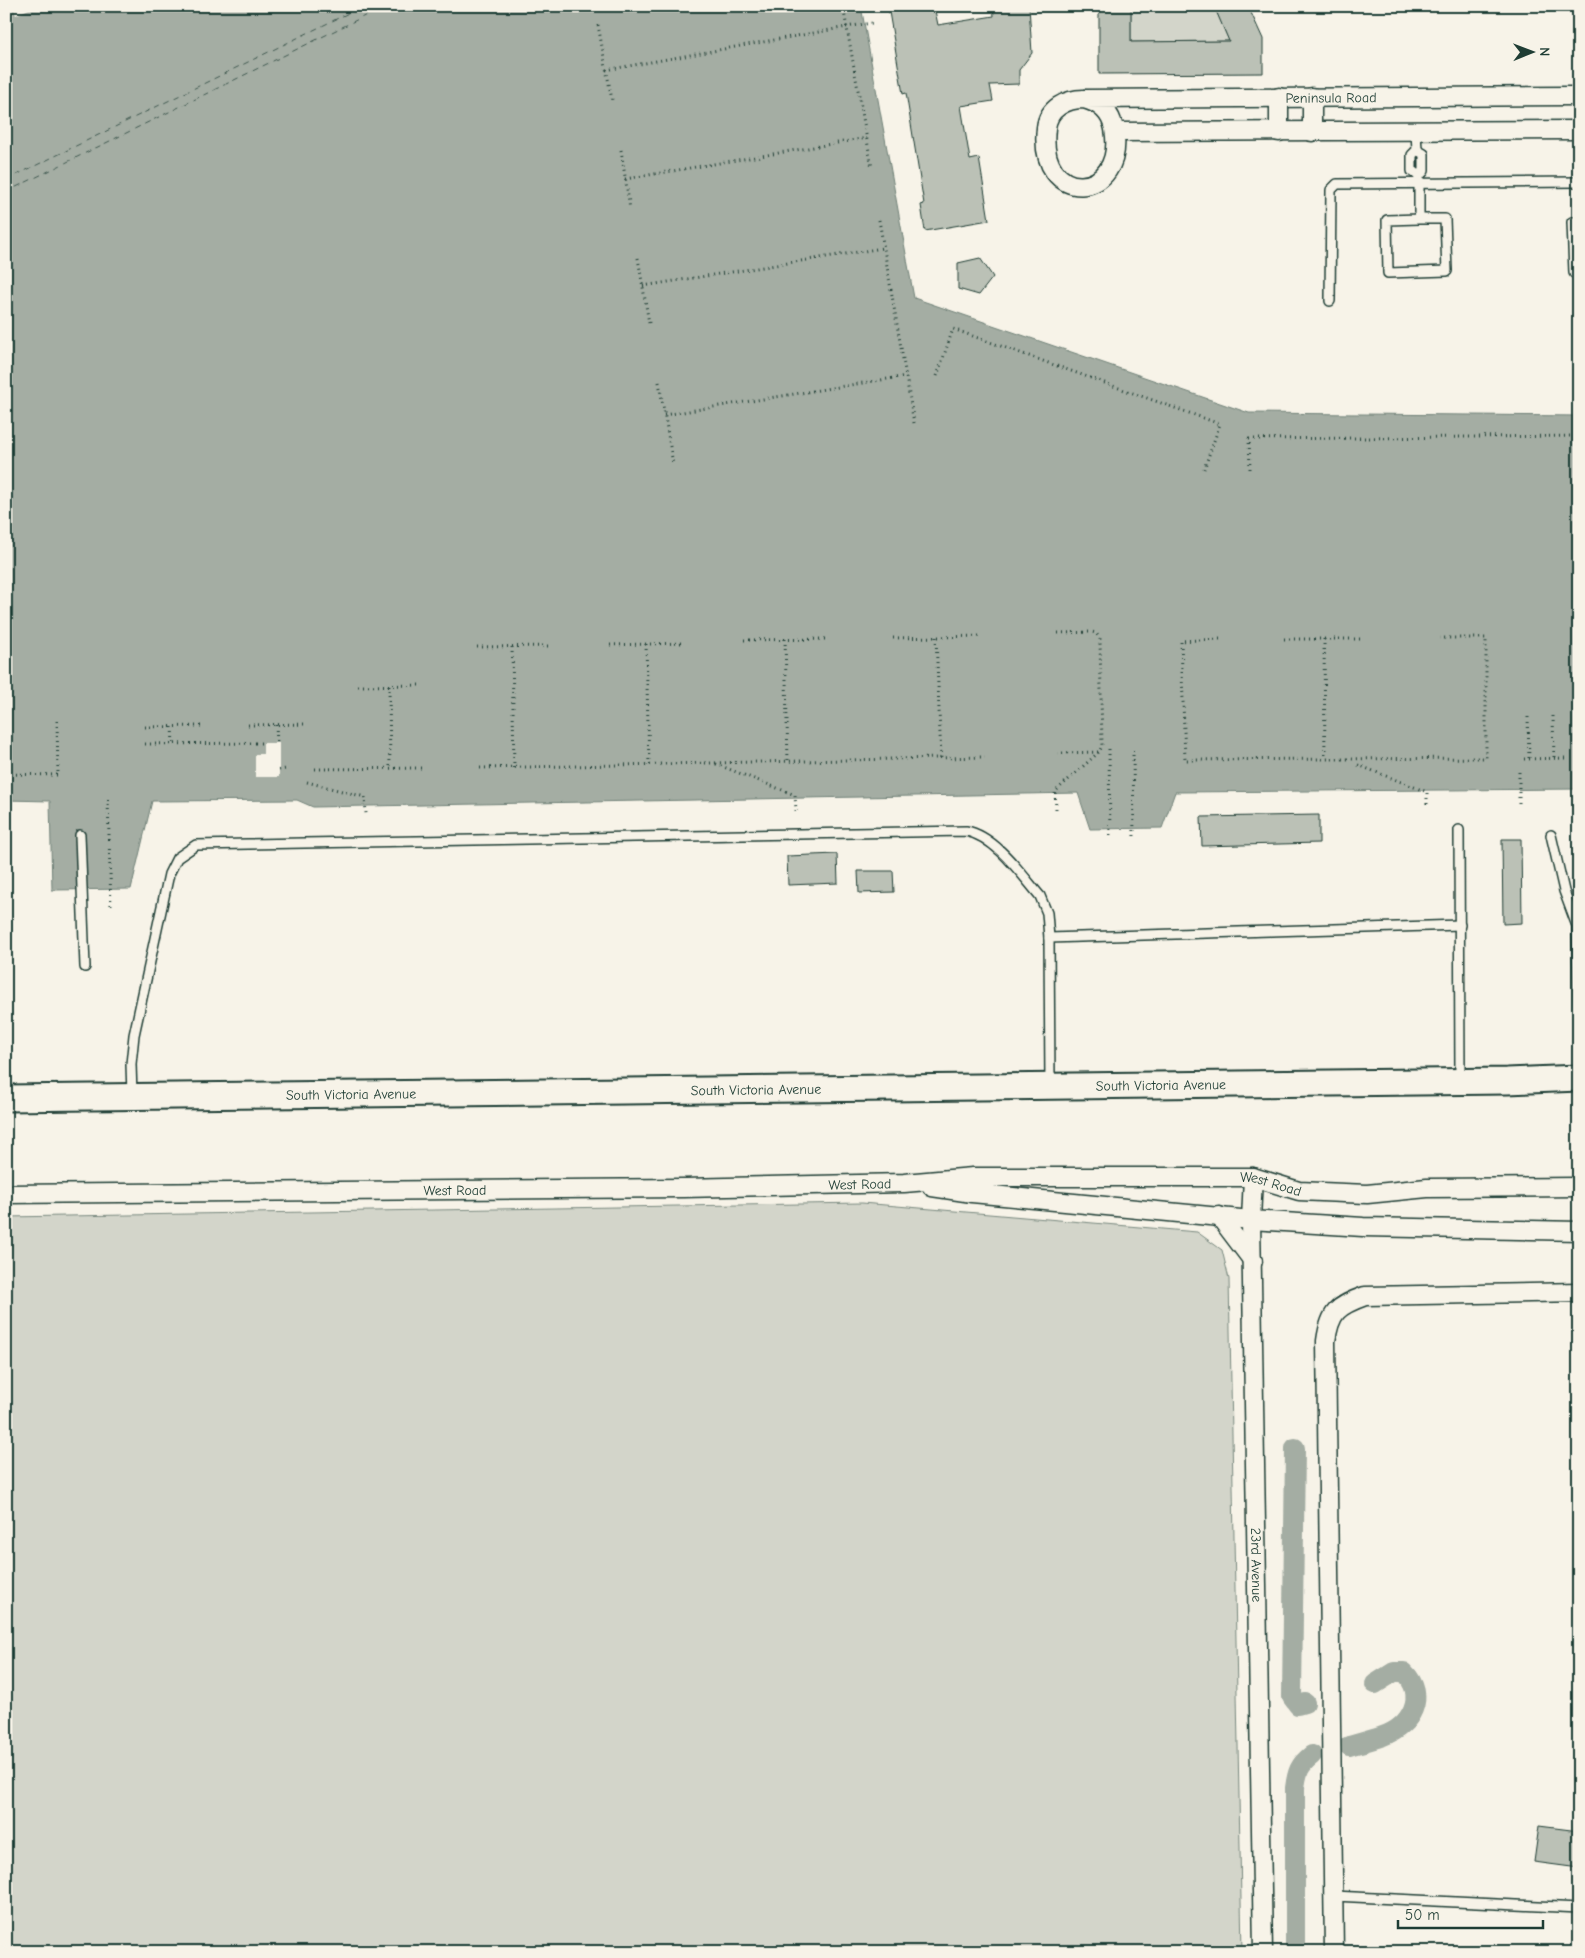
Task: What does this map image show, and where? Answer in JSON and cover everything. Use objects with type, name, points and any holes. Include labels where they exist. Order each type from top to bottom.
[{"type":"street","name":"Peninsula Road","points":[[1084,99],[1102,106],[1109,114],[1115,132],[1114,160],[1104,177],[1086,185],[1066,183],[1051,170],[1047,161],[1045,134],[1050,115],[1065,102],[1084,99],[1579,96]]},
{"type":"street","points":[[1279,97],[1279,132]]},
{"type":"street","points":[[1312,97],[1312,132]]},
{"type":"street","points":[[1115,132],[1579,130]]},
{"type":"street","name":"South Victoria Avenue","points":[[6,1098],[1050,1087],[1507,1081],[1579,1078]]},
{"type":"street","name":"South Victoria Avenue","points":[[1507,1081],[1579,1094]]},
{"type":"street","name":"West Road","points":[[6,1194],[684,1188],[904,1183],[972,1177],[1253,1177],[1299,1191],[1367,1194],[1427,1188],[1579,1187]]},
{"type":"street","name":"23rd Avenue","points":[[1253,1177],[1251,1220],[1263,1952]]},
{"type":"street","name":"West Road","points":[[904,1183],[972,1193],[1251,1220],[1363,1227],[1579,1231]]},
{"type":"street","points":[[1220,1216],[1253,1261]]},
{"type":"street","points":[[1334,1952],[1326,1341],[1331,1316],[1339,1308],[1365,1296],[1579,1292]]},
{"type":"lane","points":[[1416,132],[1417,150],[1412,155],[1412,172],[1419,180],[1419,219]]},
{"type":"lane","points":[[1330,301],[1332,190],[1337,184],[1419,180],[1579,182]]},
{"type":"lane","points":[[1419,219],[1445,219],[1447,271],[1388,273],[1387,220],[1419,219]]},
{"type":"lane","points":[[1579,222],[1572,222],[1574,273],[1579,273]]},
{"type":"lane","points":[[1459,830],[1460,1081]]},
{"type":"lane","points":[[132,1097],[133,1042],[169,874],[180,854],[201,844],[966,831],[981,835],[993,844],[1040,896],[1047,913],[1049,938],[1050,1087]]},
{"type":"lane","points":[[80,834],[85,967]]},
{"type":"lane","points":[[1551,835],[1564,891],[1577,926],[1579,1004]]},
{"type":"lane","points":[[1049,938],[1460,925]]},
{"type":"lane","points":[[1334,1896],[1579,1908]]},
{"type":"path","points":[[843,6],[872,168]]},
{"type":"path","points":[[841,28],[872,23]]},
{"type":"path","points":[[598,25],[612,100]]},
{"type":"path","points":[[606,70],[847,28]]},
{"type":"path","points":[[625,179],[867,138]]},
{"type":"path","points":[[620,150],[630,209]]},
{"type":"path","points":[[879,220],[914,423]]},
{"type":"path","points":[[642,286],[883,248]]},
{"type":"path","points":[[638,258],[649,323]]},
{"type":"path","points":[[937,376],[953,329],[1220,424],[1204,469]]},
{"type":"path","points":[[664,415],[906,376]]},
{"type":"path","points":[[659,382],[673,464]]},
{"type":"path","points":[[1250,469],[1249,439],[1579,436]]},
{"type":"path","points":[[1056,809],[1055,792],[1099,752],[1102,746],[1100,639],[1096,633],[1092,632],[1058,632]]},
{"type":"path","points":[[893,638],[980,636]]},
{"type":"path","points":[[936,637],[941,758]]},
{"type":"path","points":[[1220,639],[1181,640],[1184,760],[1486,758],[1486,638],[1440,638]]},
{"type":"path","points":[[785,639],[788,761]]},
{"type":"path","points":[[744,640],[826,639]]},
{"type":"path","points":[[1284,639],[1360,639]]},
{"type":"path","points":[[1324,639],[1325,759]]},
{"type":"path","points":[[610,645],[684,643]]},
{"type":"path","points":[[646,644],[649,765]]},
{"type":"path","points":[[478,648],[548,646]]},
{"type":"path","points":[[512,647],[514,768]]},
{"type":"path","points":[[389,685],[390,768]]},
{"type":"path","points":[[358,686],[422,685]]},
{"type":"path","points":[[1553,716],[1554,758]]},
{"type":"path","points":[[1528,717],[1529,759]]},
{"type":"path","points":[[6,774],[58,774],[57,720]]},
{"type":"path","points":[[248,725],[306,724]]},
{"type":"path","points":[[276,725],[277,743]]},
{"type":"path","points":[[172,726],[173,744]]},
{"type":"path","points":[[145,727],[201,726]]},
{"type":"path","points":[[145,744],[263,743]]},
{"type":"path","points":[[1109,749],[1110,838]]},
{"type":"path","points":[[1133,750],[1134,839]]},
{"type":"path","points":[[1058,753],[1099,752]]},
{"type":"path","points":[[480,768],[986,757]]},
{"type":"path","points":[[1524,758],[1565,758]]},
{"type":"path","points":[[713,763],[795,794],[796,810]]},
{"type":"path","points":[[1358,765],[1427,792],[1427,806]]},
{"type":"path","points":[[315,769],[423,768]]},
{"type":"path","points":[[279,770],[286,770]]},
{"type":"path","points":[[1519,772],[1519,805]]},
{"type":"path","points":[[306,782],[365,797],[366,814]]},
{"type":"path","points":[[108,799],[111,907]]},
{"type":"shaded area","points":[[6,6],[861,6],[914,298],[1249,413],[1579,416],[1579,789],[1175,792],[1162,828],[1090,829],[1078,793],[313,807],[297,800],[152,801],[131,889],[52,890],[50,801],[6,800]]},
{"type":"shaded area","points":[[1131,6],[1214,6],[1229,41],[1131,42]]},
{"type":"shaded area","points":[[862,1203],[1197,1232],[1222,1250],[1229,1279],[1242,1952],[6,1952],[6,1217]]},
{"type":"pier","points":[[12,6],[35,6],[16,15]]},
{"type":"pier","points":[[263,743],[279,743],[279,777],[255,777],[255,754],[263,754]]},
{"type":"building","points":[[888,6],[934,6],[938,25],[994,16],[993,6],[1029,6],[1032,53],[1019,70],[1019,84],[990,85],[993,101],[961,106],[970,160],[979,158],[989,220],[925,231],[921,205],[924,204],[906,93],[903,94]]},
{"type":"building","points":[[1099,6],[1131,6],[1131,42],[1229,41],[1214,6],[1248,6],[1263,39],[1263,73],[1099,74]]},
{"type":"building","points":[[980,258],[993,277],[979,295],[958,289],[958,263]]},
{"type":"building","points":[[1319,815],[1319,843],[1202,846],[1201,817]]},
{"type":"building","points":[[1502,839],[1521,839],[1522,923],[1503,924]]},
{"type":"building","points":[[837,854],[838,883],[788,885],[787,856]]},
{"type":"building","points":[[858,871],[893,871],[894,892],[859,893]]},
{"type":"building","points":[[1539,1826],[1579,1831],[1579,1868],[1534,1862]]},
{"type":"waterway","points":[[1295,1448],[1292,1697],[1298,1705],[1305,1703]]},
{"type":"waterway","points":[[1349,1746],[1393,1731],[1408,1718],[1413,1709],[1415,1691],[1411,1681],[1404,1672],[1394,1672],[1375,1684]]},
{"type":"waterway","points":[[1295,1952],[1295,1788],[1299,1769],[1312,1755]]},
{"type":"ferry route","points":[[6,180],[363,6]]},
{"type":"ferry route","points":[[6,192],[385,6]]}]
